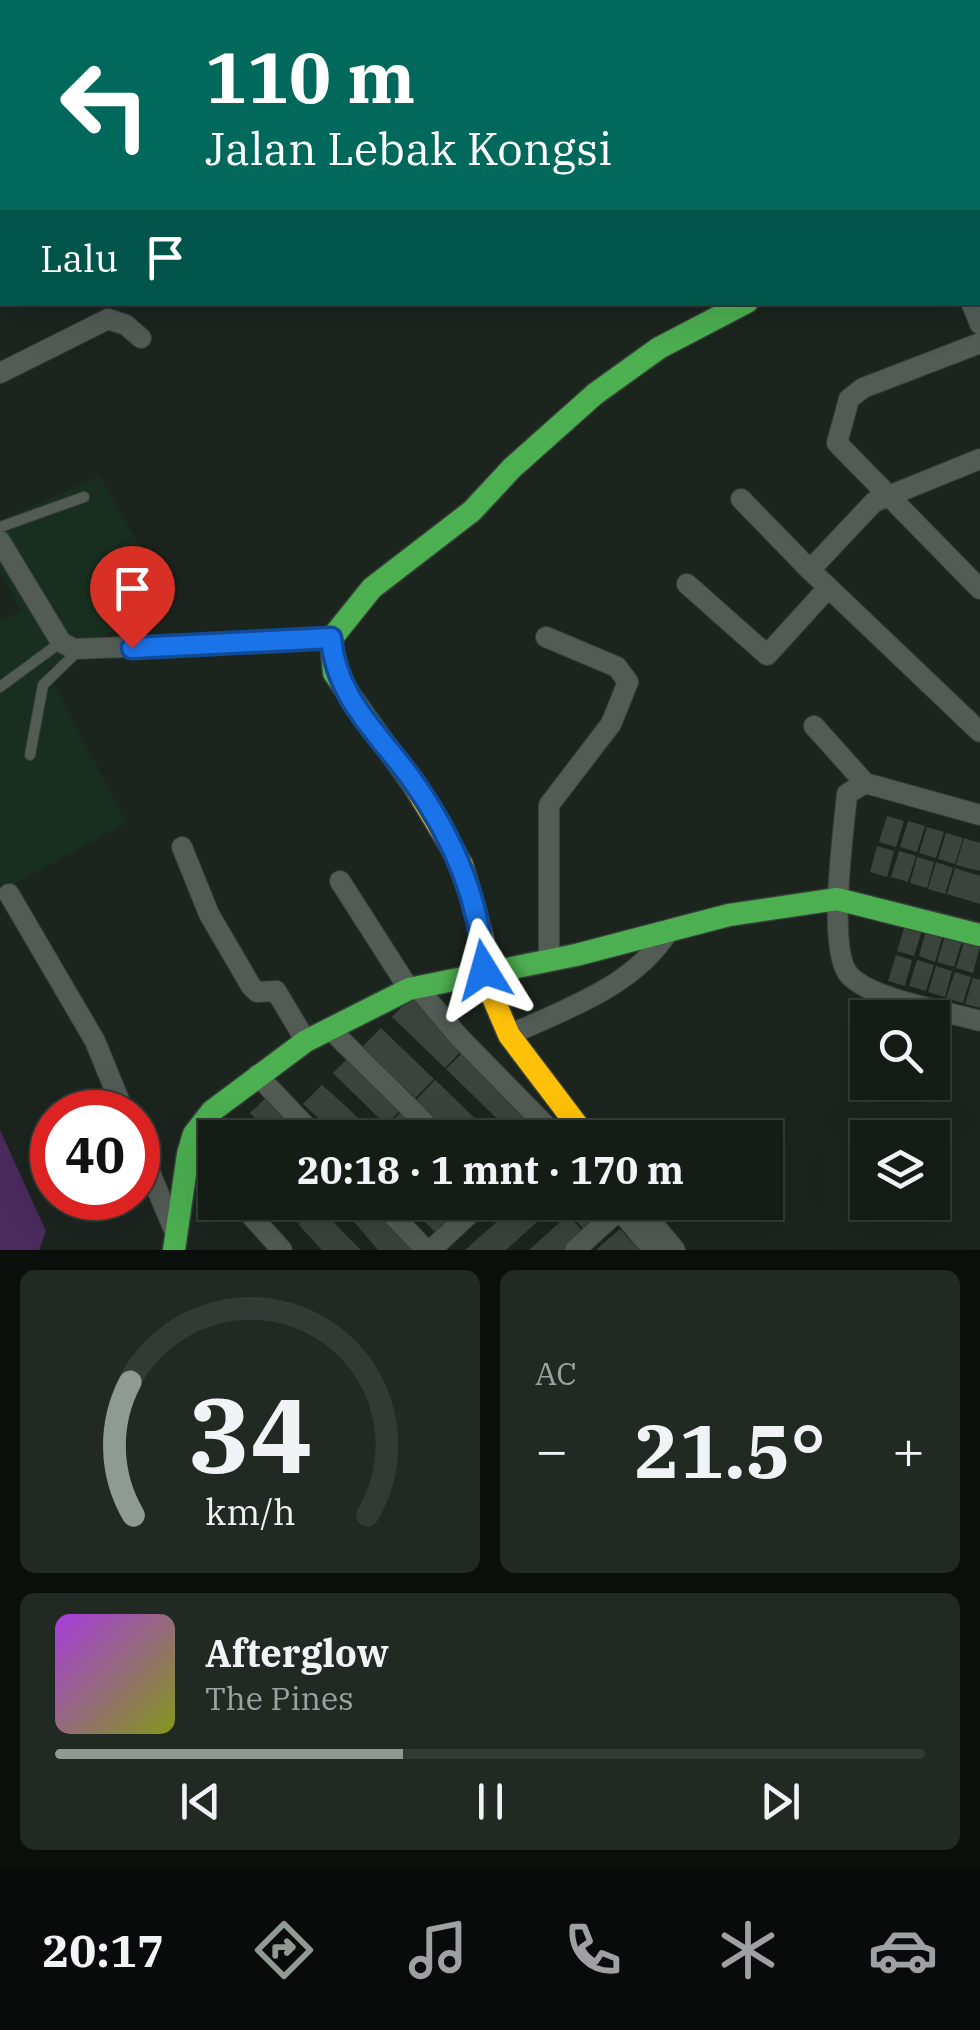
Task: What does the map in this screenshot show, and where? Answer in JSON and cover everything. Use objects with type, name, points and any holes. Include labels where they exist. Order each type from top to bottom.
[{"type":"street","points":[[573,1120],[509,1035],[484,970],[482,936],[462,865],[425,800],[334,673],[331,638],[372,588],[472,511],[512,468],[595,394],[659,348],[741,305]]},
{"type":"street","points":[[0,373],[108,319],[126,325],[141,338]]},
{"type":"street","points":[[980,343],[863,388],[850,399],[837,443],[980,590]]},
{"type":"street","points":[[810,570],[867,509],[886,496],[980,459]]},
{"type":"street","points":[[742,499],[828,588],[980,732]]},
{"type":"street","points":[[0,541],[70,646],[331,638]]},
{"type":"street","points":[[687,584],[766,655],[828,588]]},
{"type":"street","points":[[546,637],[618,667],[628,682],[611,724],[548,806],[548,960]]},
{"type":"street","points":[[814,726],[865,783],[980,815]]},
{"type":"street","points":[[865,783],[847,794],[837,899],[843,968],[873,990],[980,1021]]},
{"type":"street","points":[[182,846],[209,914],[251,986],[257,992],[276,991],[306,1041]]},
{"type":"street","points":[[340,881],[413,988],[539,1120]]},
{"type":"street","points":[[9,894],[95,1041],[115,1090]]},
{"type":"street","points":[[174,1240],[194,1134],[212,1111],[306,1041],[413,988],[668,932],[729,914],[837,899],[980,934]]},
{"type":"street","points":[[509,1035],[618,982],[645,963],[668,932]]},
{"type":"street","points":[[329,1028],[422,1120]]},
{"type":"street","points":[[257,1075],[300,1120]]},
{"type":"street","points":[[160,1203],[174,1240]]},
{"type":"street","points":[[256,1220],[282,1250]]},
{"type":"street","points":[[398,1220],[429,1250],[462,1220]]},
{"type":"street","points":[[575,1250],[606,1220]]},
{"type":"street","points":[[632,1220],[653,1250]]},
{"type":"street","points":[[640,1220],[675,1250]]},
{"type":"lane","points":[[0,527],[84,497]]},
{"type":"lane","points":[[0,687],[70,646]]},
{"type":"lane","points":[[30,755],[44,685],[70,646]]},
{"type":"shaded area","points":[[99,476],[170,597],[47,670],[126,823],[0,892],[0,621],[21,611],[0,571],[0,521]]},
{"type":"shaded area","points":[[0,1130],[30,1196],[30,1220],[41,1220],[46,1231],[39,1250],[0,1250]]},
{"type":"building","points":[[887,816],[904,821],[896,847],[879,842]]},
{"type":"building","points":[[908,821],[925,826],[917,852],[900,847]]},
{"type":"building","points":[[927,827],[944,832],[936,858],[919,853]]},
{"type":"building","points":[[946,833],[963,838],[955,864],[938,859]]},
{"type":"building","points":[[964,838],[980,843],[980,871],[956,865]]},
{"type":"building","points":[[877,846],[894,851],[887,877],[870,872]]},
{"type":"building","points":[[899,851],[916,856],[908,882],[891,877]]},
{"type":"building","points":[[917,857],[934,862],[927,888],[910,883]]},
{"type":"building","points":[[936,862],[953,868],[945,894],[928,889]]},
{"type":"building","points":[[955,868],[980,876],[980,904],[947,894]]},
{"type":"building","points":[[905,925],[922,930],[914,956],[897,951]]},
{"type":"building","points":[[926,930],[943,935],[935,962],[919,956]]},
{"type":"building","points":[[945,936],[962,941],[954,967],[937,962]]},
{"type":"building","points":[[964,942],[980,947],[973,973],[956,968]]},
{"type":"building","points":[[896,955],[912,960],[905,986],[888,981]]},
{"type":"building","points":[[917,960],[934,965],[926,991],[909,986]]},
{"type":"building","points":[[936,966],[952,971],[945,997],[928,992]]},
{"type":"building","points":[[955,972],[971,977],[963,1003],[946,998]]},
{"type":"building","points":[[973,978],[980,980],[980,1008],[965,1004]]},
{"type":"building","points":[[411,997],[464,1048],[445,1068],[392,1017]]},
{"type":"building","points":[[381,1028],[434,1079],[415,1098],[362,1047]]},
{"type":"building","points":[[465,1050],[538,1120],[498,1120],[446,1069]]},
{"type":"building","points":[[352,1054],[405,1105],[391,1120],[381,1120],[333,1073]]},
{"type":"building","points":[[435,1080],[476,1120],[437,1120],[416,1100]]},
{"type":"building","points":[[322,1085],[360,1120],[319,1120],[303,1104]]},
{"type":"building","points":[[270,1094],[295,1120],[256,1120],[250,1113]]},
{"type":"building","points":[[406,1107],[419,1120],[393,1120]]},
{"type":"building","points":[[302,1220],[332,1220],[361,1250],[322,1250],[298,1224]]},
{"type":"building","points":[[352,1220],[392,1220],[421,1250],[378,1250]]},
{"type":"building","points":[[423,1220],[450,1220],[437,1234]]},
{"type":"building","points":[[499,1220],[539,1220],[506,1250],[465,1250]]},
{"type":"building","points":[[562,1220],[573,1220],[587,1236],[571,1250],[529,1250]]},
{"type":"building","points":[[575,1220],[605,1220],[588,1234]]},
{"type":"building","points":[[620,1229],[639,1250],[596,1250],[606,1241]]},
{"type":"traffic: fast","points":[[415,787],[334,673],[331,639],[372,588],[472,511],[512,468],[595,394],[659,348],[741,305]]},
{"type":"traffic: fast","points":[[174,1250],[188,1154],[194,1134],[212,1111],[306,1041],[409,989],[576,955],[729,915],[837,899],[980,935]]},
{"type":"traffic: slow","points":[[415,787],[462,865],[482,936],[491,993],[509,1035],[573,1120]]},
{"type":"route","points":[[132,648],[331,638],[334,673],[433,812],[462,865],[482,936],[484,970]]}]
